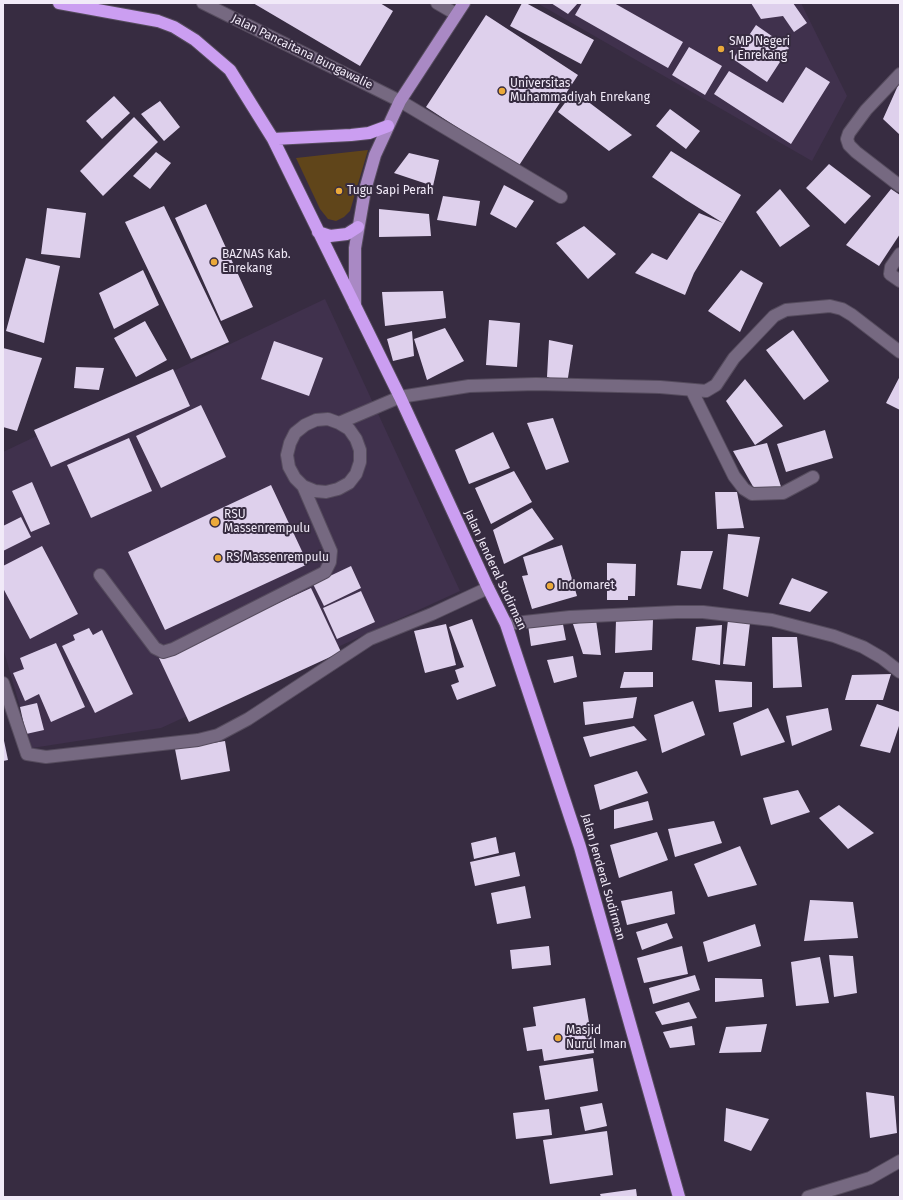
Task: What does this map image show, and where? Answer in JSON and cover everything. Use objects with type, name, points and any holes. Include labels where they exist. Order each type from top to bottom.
[{"type":"highway","points":[[59,3],[158,21],[174,27],[195,40],[230,70],[273,139],[355,306]]},
{"type":"highway","points":[[273,139],[369,133],[388,126]]},
{"type":"highway","points":[[318,232],[330,236],[347,234],[358,227]]},
{"type":"highway","name":"Jalan Jenderal Sudirman","points":[[355,306],[401,397],[488,588],[506,624],[580,847],[679,1197]]},
{"type":"main road","name":"Jalan Jenderal Sudirman","points":[[355,306],[354,266],[358,227],[365,190],[375,155],[400,101],[464,3]]},
{"type":"street","name":"Jalan Pancaitana Bungawalie","points":[[203,3],[400,101],[561,197]]},
{"type":"street","points":[[437,3],[456,14]]},
{"type":"street","points":[[900,74],[866,110],[849,133],[847,139],[849,146],[900,186]]},
{"type":"street","points":[[900,254],[891,267],[890,274],[900,281]]},
{"type":"street","points":[[339,423],[401,397],[469,386],[536,384],[660,387],[692,392],[706,392],[716,385],[738,354],[774,316],[786,310],[830,306],[842,309],[900,352]]},
{"type":"street","points":[[692,392],[734,476],[744,489],[752,494],[783,493],[813,477]]},
{"type":"street","points":[[328,419],[339,423],[349,429],[356,439],[360,450],[360,462],[356,474],[349,483],[338,489],[326,492],[314,491],[303,486],[295,478],[289,467],[287,455],[295,432],[316,420],[328,419]]},
{"type":"street","points":[[100,575],[155,648],[163,652],[173,649],[325,572],[330,562],[331,551],[303,486]]},
{"type":"street","points":[[3,682],[27,754],[46,757],[198,740],[218,735],[248,719],[370,639],[432,614],[488,588]]},
{"type":"street","points":[[506,624],[570,617],[677,612],[704,612],[772,620],[834,636],[863,647],[882,658],[900,672]]},
{"type":"street","points":[[808,1197],[870,1178],[900,1161]]},
{"type":"shaded area","name":"SMP Negeri 1 Enrekang","points":[[537,3],[801,3],[847,96],[812,161]]},
{"type":"shaded area","points":[[368,150],[350,211],[344,217],[336,221],[328,219],[320,209],[296,158]]},
{"type":"shaded area","name":"RSU Massenrempulu","points":[[325,299],[460,591],[161,728],[32,748],[3,648],[3,452]]},
{"type":"building","points":[[253,3],[380,3],[393,11],[360,66]]},
{"type":"building","points":[[522,3],[526,3],[594,40],[581,64],[510,26]]},
{"type":"building","points":[[551,3],[578,3],[568,14]]},
{"type":"building","points":[[582,3],[614,3],[683,42],[668,68],[575,15]]},
{"type":"building","points":[[751,3],[793,3],[807,23],[794,32],[783,16],[761,19]]},
{"type":"building","name":"Universitas Muhammadiyah Enrekang","points":[[486,15],[578,75],[518,167],[426,107]]},
{"type":"building","points":[[756,25],[789,48],[767,82],[733,59]]},
{"type":"building","points":[[689,47],[722,66],[705,95],[672,75]]},
{"type":"building","points":[[806,67],[830,82],[791,144],[714,94],[729,71],[783,103]]},
{"type":"building","points":[[900,81],[900,135],[883,119]]},
{"type":"building","points":[[574,91],[632,135],[609,151],[558,112]]},
{"type":"building","points":[[114,96],[130,113],[102,139],[86,121]]},
{"type":"building","points":[[160,101],[180,127],[164,141],[141,114]]},
{"type":"building","points":[[670,109],[700,131],[686,149],[656,126]]},
{"type":"building","points":[[134,117],[158,142],[103,196],[80,171]]},
{"type":"building","points":[[671,151],[741,195],[694,273],[685,295],[635,273],[652,253],[667,260],[699,213],[723,223],[652,177]]},
{"type":"building","points":[[156,152],[171,163],[150,189],[133,176]]},
{"type":"building","points":[[409,153],[439,160],[433,186],[394,173]]},
{"type":"building","points":[[829,164],[871,196],[845,224],[806,188]]},
{"type":"building","points":[[504,185],[534,201],[516,228],[490,214]]},
{"type":"building","points":[[780,189],[810,226],[780,247],[756,212]]},
{"type":"building","points":[[891,189],[900,195],[900,234],[879,266],[846,245]]},
{"type":"building","points":[[443,196],[480,201],[476,226],[437,220]]},
{"type":"building","name":"BAZNAS Kab. Enrekang","points":[[206,204],[253,307],[221,321],[175,218]]},
{"type":"building","points":[[164,206],[229,342],[191,359],[125,222]]},
{"type":"building","points":[[47,208],[86,213],[80,258],[41,254]]},
{"type":"building","points":[[379,209],[429,214],[431,236],[379,237]]},
{"type":"building","points":[[584,226],[616,254],[588,279],[556,243]]},
{"type":"building","points":[[26,258],[60,266],[44,343],[6,331]]},
{"type":"building","points":[[143,270],[159,305],[114,329],[99,293]]},
{"type":"building","points":[[741,270],[763,283],[740,332],[708,311]]},
{"type":"building","points":[[443,291],[446,318],[385,326],[382,292]]},
{"type":"building","points":[[489,320],[520,323],[517,367],[486,365]]},
{"type":"building","points":[[145,321],[167,360],[136,377],[114,338]]},
{"type":"building","points":[[445,328],[464,361],[427,380],[414,339]]},
{"type":"building","points":[[793,330],[829,381],[804,400],[766,350]]},
{"type":"building","points":[[412,331],[414,356],[393,361],[387,339]]},
{"type":"building","points":[[549,340],[573,345],[567,384],[547,377]]},
{"type":"building","points":[[274,341],[323,358],[309,396],[261,379]]},
{"type":"building","points":[[3,348],[42,358],[17,431],[3,427]]},
{"type":"building","points":[[76,367],[104,368],[99,390],[74,388]]},
{"type":"building","points":[[173,369],[190,406],[51,467],[34,430]]},
{"type":"building","points":[[900,376],[900,410],[886,403]]},
{"type":"building","points":[[745,379],[783,426],[755,445],[726,401]]},
{"type":"building","points":[[201,405],[226,457],[161,488],[136,436]]},
{"type":"building","points":[[553,418],[569,462],[546,470],[527,423]]},
{"type":"building","points":[[825,430],[833,458],[786,472],[777,444]]},
{"type":"building","points":[[493,432],[510,468],[469,484],[455,450]]},
{"type":"building","points":[[129,438],[152,491],[91,518],[67,465]]},
{"type":"building","points":[[767,443],[783,493],[760,499],[733,451]]},
{"type":"building","points":[[514,471],[532,502],[491,524],[475,488]]},
{"type":"building","points":[[32,482],[50,524],[31,532],[12,491]]},
{"type":"building","name":"RS Massenrempulu","points":[[271,485],[308,564],[165,630],[128,552]]},
{"type":"building","points":[[715,492],[737,492],[744,528],[717,529]]},
{"type":"building","points":[[532,508],[554,539],[504,564],[493,530]]},
{"type":"building","points":[[21,517],[31,537],[3,551],[3,526]]},
{"type":"building","points":[[728,534],[760,537],[748,597],[723,589]]},
{"type":"building","name":"Indomaret","points":[[562,545],[577,596],[532,609],[522,576],[528,575],[523,557]]},
{"type":"building","points":[[42,546],[78,614],[30,639],[3,588],[3,566]]},
{"type":"building","points":[[681,551],[713,551],[701,589],[677,585]]},
{"type":"building","points":[[607,563],[636,564],[635,596],[628,596],[628,600],[607,600]]},
{"type":"building","points":[[351,566],[361,588],[324,606],[313,584]]},
{"type":"building","points":[[792,578],[828,592],[810,612],[779,604]]},
{"type":"building","points":[[311,588],[341,652],[189,722],[159,658]]},
{"type":"building","points":[[361,591],[375,622],[337,639],[323,608]]},
{"type":"building","points":[[472,619],[496,686],[457,700],[451,685],[459,682],[455,670],[464,667],[449,627]]},
{"type":"building","points":[[562,619],[566,640],[531,646],[528,625]]},
{"type":"building","points":[[596,620],[601,655],[583,654],[573,624]]},
{"type":"building","points":[[616,620],[653,620],[652,650],[615,653]]},
{"type":"building","points":[[728,620],[750,623],[745,666],[723,664]]},
{"type":"building","points":[[446,624],[456,665],[425,673],[414,631]]},
{"type":"building","points":[[722,625],[720,665],[692,660],[696,627]]},
{"type":"building","points":[[89,628],[93,635],[102,630],[133,694],[95,713],[62,646],[75,640],[73,635]]},
{"type":"building","points":[[772,637],[797,637],[802,687],[773,688]]},
{"type":"building","points":[[56,643],[85,707],[51,722],[39,694],[25,701],[13,673],[24,669],[20,658]]},
{"type":"building","points":[[573,656],[577,677],[554,683],[547,660]]},
{"type":"building","points":[[624,672],[653,672],[653,687],[620,688]]},
{"type":"building","points":[[891,674],[883,700],[845,700],[852,675]]},
{"type":"building","points":[[715,680],[752,682],[752,707],[719,712]]},
{"type":"building","points":[[637,697],[633,718],[585,725],[583,702]]},
{"type":"building","points":[[693,701],[705,735],[662,753],[654,715]]},
{"type":"building","points":[[37,703],[44,730],[26,734],[20,707]]},
{"type":"building","points":[[877,704],[900,712],[900,723],[890,753],[860,746]]},
{"type":"building","points":[[768,708],[785,742],[741,756],[733,723]]},
{"type":"building","points":[[828,708],[832,730],[792,746],[786,716]]},
{"type":"building","points":[[634,726],[647,740],[590,757],[583,737]]},
{"type":"building","points":[[3,736],[8,760],[3,761]]},
{"type":"building","points":[[225,741],[230,771],[181,780],[175,749]]},
{"type":"building","points":[[637,771],[648,793],[600,810],[594,785]]},
{"type":"building","points":[[798,790],[810,812],[771,825],[763,798]]},
{"type":"building","points":[[648,801],[653,820],[614,829],[614,810]]},
{"type":"building","points":[[839,805],[874,833],[848,849],[819,818]]},
{"type":"building","points":[[714,821],[722,843],[675,857],[668,829]]},
{"type":"building","points":[[657,832],[668,860],[619,878],[610,845]]},
{"type":"building","points":[[496,837],[499,853],[474,859],[471,843]]},
{"type":"building","points":[[740,846],[757,885],[708,897],[694,864]]},
{"type":"building","points":[[515,852],[520,876],[475,886],[470,862]]},
{"type":"building","points":[[525,886],[531,918],[497,924],[491,893]]},
{"type":"building","points":[[672,891],[675,914],[627,925],[621,901]]},
{"type":"building","points":[[810,900],[853,902],[858,938],[804,941]]},
{"type":"building","points":[[667,923],[673,938],[642,950],[636,932]]},
{"type":"building","points":[[755,924],[761,946],[708,962],[703,942]]},
{"type":"building","points":[[549,946],[551,965],[512,969],[510,950]]},
{"type":"building","points":[[682,946],[688,974],[644,983],[637,958]]},
{"type":"building","points":[[829,955],[853,956],[857,993],[834,997]]},
{"type":"building","points":[[820,957],[829,1003],[796,1006],[791,962]]},
{"type":"building","points":[[695,975],[700,990],[653,1004],[649,988]]},
{"type":"building","points":[[715,978],[762,979],[764,997],[715,1002]]},
{"type":"building","name":"Masjid Nurul Iman","points":[[585,998],[594,1053],[544,1061],[542,1049],[527,1051],[523,1028],[536,1026],[533,1007]]},
{"type":"building","points":[[689,1002],[697,1018],[662,1025],[655,1012]]},
{"type":"building","points":[[767,1024],[761,1052],[719,1053],[726,1027]]},
{"type":"building","points":[[692,1026],[695,1045],[670,1048],[663,1032]]},
{"type":"building","points":[[593,1058],[598,1091],[545,1100],[539,1066]]},
{"type":"building","points":[[866,1092],[894,1096],[897,1133],[870,1138]]},
{"type":"building","points":[[602,1103],[607,1126],[585,1131],[580,1107]]},
{"type":"building","points":[[726,1108],[769,1119],[751,1151],[724,1141]]},
{"type":"building","points":[[549,1109],[552,1135],[516,1139],[513,1113]]},
{"type":"building","points":[[607,1131],[613,1175],[550,1184],[543,1140]]},
{"type":"building","points":[[636,1189],[637,1197],[601,1197],[600,1194]]},
{"type":"place","name":"SMP Negeri 1 Enrekang","points":[[721,49]]},
{"type":"place","name":"Universitas Muhammadiyah Enrekang","points":[[502,91]]},
{"type":"place","name":"Tugu Sapi Perah","points":[[339,191]]},
{"type":"place","name":"BAZNAS Kab. Enrekang","points":[[214,262]]},
{"type":"place","name":"RSU Massenrempulu","points":[[215,522]]},
{"type":"place","name":"RS Massenrempulu","points":[[218,558]]},
{"type":"place","name":"Indomaret","points":[[550,586]]},
{"type":"place","name":"Masjid Nurul Iman","points":[[558,1038]]}]
